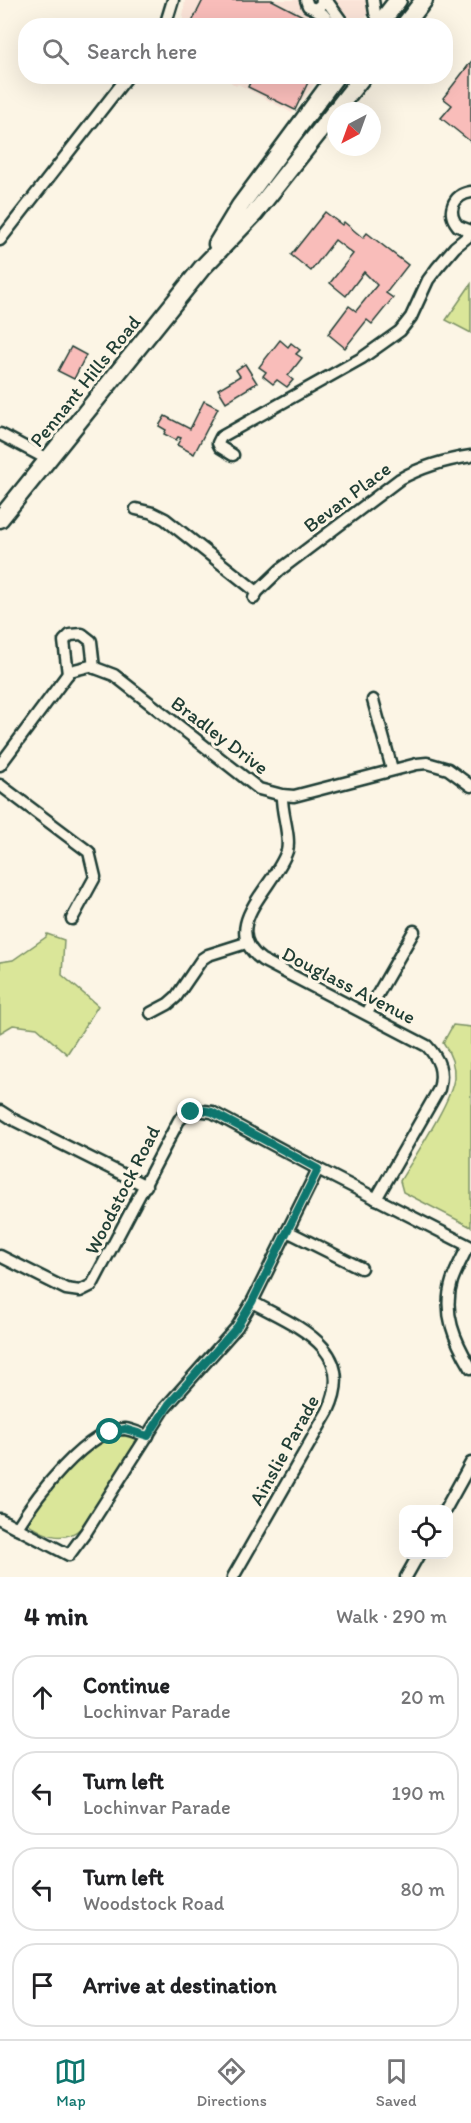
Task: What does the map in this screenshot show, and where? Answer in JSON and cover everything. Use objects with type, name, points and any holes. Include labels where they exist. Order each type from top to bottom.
[{"type":"highway","points":[[384,18],[398,0]]},
{"type":"highway","points":[[410,18],[424,0]]},
{"type":"highway","name":"Pennant Hills Road","points":[[202,268],[240,206],[330,84]]},
{"type":"highway","name":"Pennant Hills Road","points":[[0,519],[202,268],[254,214],[357,84]]},
{"type":"street","points":[[167,18],[173,0]]},
{"type":"street","points":[[373,0],[377,18]]},
{"type":"street","points":[[314,3],[326,18]]},
{"type":"street","points":[[299,13],[314,3],[329,4],[339,18]]},
{"type":"street","points":[[0,240],[122,84]]},
{"type":"street","points":[[233,455],[220,447],[218,443],[221,437],[362,358],[400,331],[411,317],[428,280],[455,247],[471,232],[458,226],[452,215],[452,209],[457,198],[471,192]]},
{"type":"street","points":[[0,434],[49,460]]},
{"type":"street","name":"Bevan Place","points":[[136,509],[165,519],[256,595],[281,569],[400,479],[419,468],[471,456]]},
{"type":"street","points":[[0,765],[68,674],[70,671],[90,666],[94,668],[91,641],[82,634],[70,635],[64,641],[68,674]]},
{"type":"street","name":"Bradley Drive","points":[[94,668],[114,675],[259,789],[294,796],[392,769],[427,763],[448,770],[471,786]]},
{"type":"street","points":[[373,700],[392,769]]},
{"type":"street","points":[[0,785],[89,852],[96,877],[72,919]]},
{"type":"street","points":[[151,1013],[176,997],[202,959],[246,943],[244,933],[248,916],[288,848],[282,795]]},
{"type":"street","points":[[367,1013],[414,931]]},
{"type":"street","name":"Douglass Avenue","points":[[246,943],[262,960],[367,1013],[427,1046],[436,1055],[442,1073],[439,1089],[376,1199]]},
{"type":"street","name":"Woodstock Road","points":[[0,1256],[75,1292],[92,1286],[179,1120],[195,1110],[212,1112],[470,1246]]},
{"type":"street","points":[[0,1111],[146,1186]]},
{"type":"street","points":[[0,1519],[69,1555],[169,1404],[235,1330],[252,1302],[318,1169]]},
{"type":"street","points":[[287,1231],[361,1268]]},
{"type":"street","points":[[470,1246],[452,1281],[449,1310],[456,1342],[471,1368]]},
{"type":"street","name":"Ainslie Parade","points":[[233,1577],[328,1411],[336,1383],[332,1361],[314,1337],[252,1302]]},
{"type":"street","points":[[17,1528],[46,1485],[96,1439],[110,1432],[125,1429],[148,1436]]},
{"type":"street","points":[[447,1505],[471,1463]]},
{"type":"street","points":[[406,1577],[416,1559]]},
{"type":"shaded area","points":[[185,0],[380,0],[366,18],[183,18]]},
{"type":"shaded area","points":[[238,84],[315,84],[292,113]]},
{"type":"green space","points":[[471,284],[471,333],[446,320]]},
{"type":"green space","points":[[47,934],[64,940],[62,975],[98,1006],[67,1054],[37,1028],[13,1025],[0,1033],[0,962],[13,960]]},
{"type":"green space","points":[[453,1025],[471,1027],[471,1227],[403,1192],[400,1181],[447,1101],[452,1088],[453,1064],[443,1043]]},
{"type":"green space","points":[[131,1434],[136,1445],[81,1528],[75,1533],[55,1536],[42,1532],[29,1524],[29,1520],[45,1495],[75,1461],[112,1436]]},
{"type":"building","points":[[203,0],[272,0],[307,18],[194,18]]},
{"type":"building","points":[[471,62],[471,142],[441,118],[452,105],[443,98]]},
{"type":"building","points":[[249,84],[307,84],[295,110],[248,87]]},
{"type":"building","points":[[325,212],[342,225],[344,222],[363,238],[367,233],[408,265],[386,293],[393,298],[372,324],[367,320],[345,348],[328,334],[349,306],[356,311],[377,285],[364,272],[346,296],[330,283],[353,254],[335,240],[311,271],[291,255]]},
{"type":"building","points":[[280,340],[288,347],[291,343],[300,350],[296,354],[302,358],[288,376],[293,380],[287,387],[277,380],[273,384],[263,376],[266,372],[259,367]]},
{"type":"building","points":[[71,347],[86,355],[74,379],[58,371]]},
{"type":"building","points":[[245,364],[257,383],[226,402],[218,389],[240,376],[236,370]]},
{"type":"building","points":[[204,401],[218,408],[194,454],[177,445],[181,438],[178,437],[176,440],[164,434],[166,430],[159,426],[165,416],[190,429]]},
{"type":"route","points":[[110,1432],[125,1429],[148,1436],[165,1408],[235,1330],[252,1302],[318,1169],[212,1112],[207,1110],[191,1112]]}]
